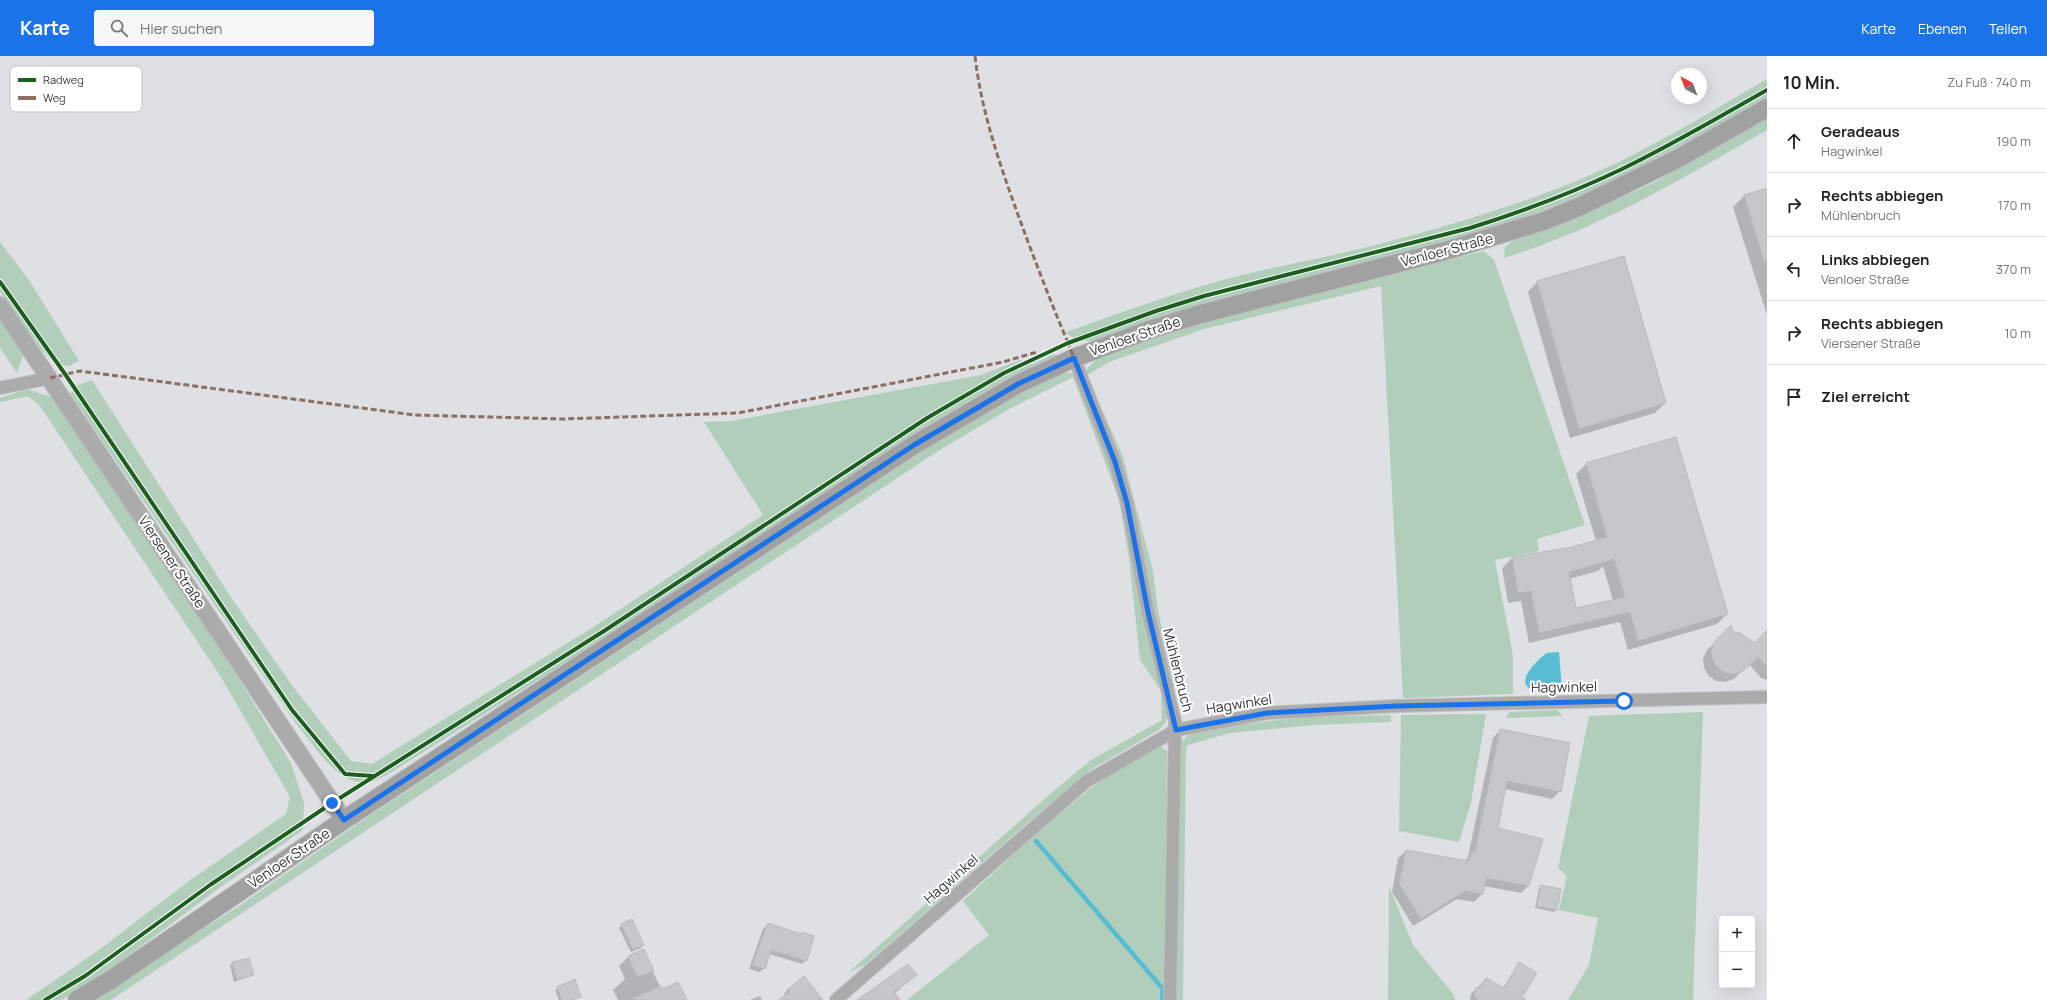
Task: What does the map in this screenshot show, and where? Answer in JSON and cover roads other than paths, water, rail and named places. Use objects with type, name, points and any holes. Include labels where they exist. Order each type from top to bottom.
[{"type":"main road","name":"Venloer Straße","points":[[77,1000],[112,979],[344,820],[914,445],[1018,384],[1074,358],[1149,330],[1200,314],[1445,251],[1544,221],[1581,206],[1664,166],[1767,108]]},
{"type":"street","name":"Viersener Straße","points":[[0,305],[344,820]]},
{"type":"street","name":"Mühlenbruch","points":[[1074,358],[1115,462],[1127,503],[1148,612],[1176,730],[1173,775],[1170,1000]]},
{"type":"street","points":[[0,388],[50,378]]},
{"type":"street","name":"Hagwinkel","points":[[836,1000],[1087,781],[1176,730],[1267,713],[1404,706],[1767,697]]},
{"type":"water","points":[[1559,652],[1562,690],[1538,691],[1526,686],[1526,676],[1534,665],[1547,653]]},
{"type":"waterway","points":[[1036,841],[1163,989],[1162,1000]]}]
